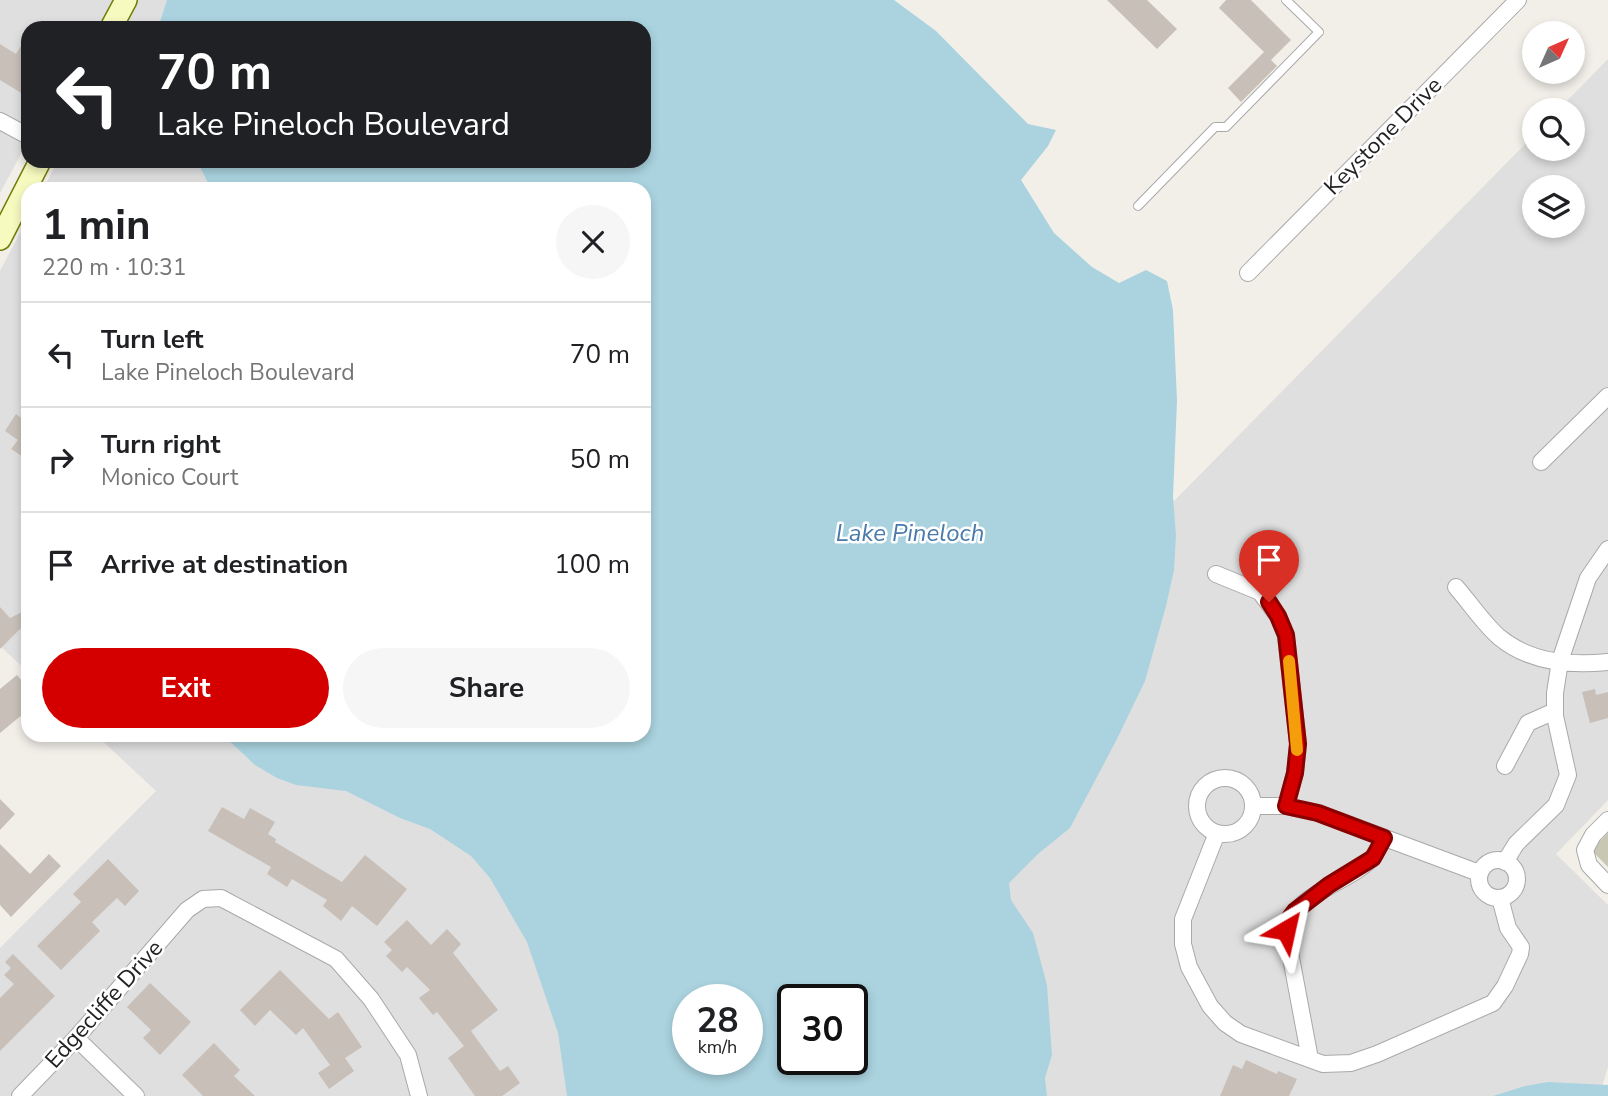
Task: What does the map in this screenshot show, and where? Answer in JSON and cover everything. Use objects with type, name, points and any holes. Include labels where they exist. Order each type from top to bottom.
[{"type":"street","points":[[115,21],[126,0]]},
{"type":"street","name":"Keystone Drive","points":[[1248,273],[1518,0]]},
{"type":"street","points":[[0,121],[21,132]]},
{"type":"street","points":[[0,239],[21,198]]},
{"type":"street","points":[[1541,462],[1607,400]]},
{"type":"street","points":[[1505,862],[1516,844],[1556,805],[1567,775],[1555,711],[1560,661],[1588,578],[1608,549]]},
{"type":"street","points":[[1216,574],[1260,592],[1278,616],[1286,635],[1298,744],[1295,773],[1286,806]]},
{"type":"street","points":[[1456,587],[1498,636],[1526,655],[1581,665],[1608,662]]},
{"type":"street","points":[[1506,766],[1528,723],[1555,711]]},
{"type":"street","points":[[1226,777],[1236,779],[1246,787],[1253,806],[1245,825],[1227,834],[1217,833],[1206,827],[1196,808],[1197,798],[1207,783],[1226,777]]},
{"type":"street","points":[[1253,806],[1286,806],[1318,813],[1479,873]]},
{"type":"street","points":[[1608,820],[1593,835],[1585,850],[1590,865],[1608,885]]},
{"type":"street","points":[[1217,833],[1183,919],[1183,944],[1189,967],[1210,1006],[1225,1023],[1241,1034],[1322,1064],[1351,1063],[1377,1054],[1493,1003],[1505,986],[1521,947],[1508,928],[1500,898]]},
{"type":"street","points":[[1310,1059],[1286,930],[1289,919],[1329,885],[1373,858],[1384,838]]},
{"type":"street","points":[[1492,861],[1505,862],[1515,872],[1516,884],[1512,892],[1500,898],[1489,896],[1480,886],[1479,873],[1492,861]]},
{"type":"street","name":"Edgecliffe Drive","points":[[20,1096],[76,1038],[187,910],[203,899],[221,898],[336,959],[371,999],[408,1055],[419,1096]]},
{"type":"street","points":[[76,1038],[136,1096]]},
{"type":"lane","points":[[1138,206],[1215,127],[1226,127],[1319,32],[1286,0]]},
{"type":"shaded area","points":[[0,0],[367,0],[396,21],[21,21],[21,154],[0,193]]},
{"type":"shaded area","points":[[1608,59],[1608,800],[1556,854],[1608,905],[1608,1067],[1599,1096],[0,1096],[0,948],[156,791],[104,742],[651,742],[651,731],[1021,503],[1175,500],[1522,147],[1522,161],[1585,161],[1585,98],[1570,98]]},
{"type":"shaded area","points":[[54,168],[596,168],[615,182],[47,182]]},
{"type":"shaded area","points":[[21,231],[21,666],[0,646],[0,271]]},
{"type":"shaded area","points":[[1608,833],[1608,867],[1591,850]]},
{"type":"water","name":"Lake Pineloch","points":[[167,0],[894,0],[936,31],[1028,124],[1056,130],[1048,146],[1021,180],[1054,233],[1092,267],[1119,283],[1146,270],[1167,281],[1173,310],[1177,401],[1173,497],[1176,536],[1174,570],[1145,681],[1070,828],[1038,854],[1009,883],[1011,900],[1033,933],[1047,985],[1052,1055],[1045,1078],[1047,1096],[567,1096],[558,1033],[527,942],[490,878],[471,856],[430,829],[400,818],[346,791],[296,785],[277,778],[255,765],[230,742],[651,742],[651,182],[208,182],[200,168],[651,168],[651,21],[160,21]]},
{"type":"water","points":[[1548,1082],[1608,1085],[1608,1096],[1493,1096]]},
{"type":"building","points":[[1107,0],[1147,0],[1177,29],[1157,49]]},
{"type":"building","points":[[1226,0],[1251,0],[1291,40],[1271,60],[1277,66],[1241,102],[1228,88],[1264,52],[1219,8]]},
{"type":"building","points":[[0,44],[16,54],[21,46],[21,93],[0,80]]},
{"type":"building","points":[[16,414],[21,418],[21,455],[11,449],[18,440],[5,431]]},
{"type":"building","points":[[0,607],[10,618],[21,612],[21,628],[0,649]]},
{"type":"building","points":[[17,675],[21,680],[21,716],[0,733],[0,689]]},
{"type":"building","points":[[1595,689],[1596,695],[1608,692],[1608,718],[1590,723],[1582,692]]},
{"type":"building","points":[[0,799],[15,814],[0,830]]},
{"type":"building","points":[[222,807],[244,819],[250,808],[275,822],[268,834],[276,839],[275,842],[342,882],[365,855],[407,889],[377,926],[352,906],[341,921],[323,906],[327,900],[292,879],[287,887],[267,874],[271,867],[208,831]]},
{"type":"building","points":[[0,844],[30,874],[49,854],[61,866],[11,917],[0,905]]},
{"type":"building","points":[[108,859],[139,891],[125,906],[117,898],[92,922],[100,931],[61,970],[37,946],[81,902],[73,894]]},
{"type":"building","points":[[407,920],[431,945],[447,929],[461,944],[453,953],[498,1010],[471,1031],[500,1071],[508,1066],[520,1083],[502,1096],[475,1096],[448,1058],[464,1046],[437,1012],[433,1015],[419,998],[430,990],[407,967],[402,972],[386,956],[392,950],[384,942]]},
{"type":"building","points":[[13,954],[55,996],[0,1051],[0,998],[14,984],[4,975],[11,968],[5,962]]},
{"type":"building","points":[[280,970],[329,1019],[338,1012],[362,1047],[345,1058],[354,1071],[329,1089],[318,1073],[330,1065],[303,1028],[296,1035],[270,1010],[255,1026],[240,1010]]},
{"type":"building","points":[[150,983],[191,1022],[160,1055],[143,1038],[151,1030],[127,1007]]},
{"type":"building","points":[[214,1043],[240,1070],[234,1076],[255,1096],[203,1096],[182,1075]]},
{"type":"building","points":[[1246,1060],[1277,1074],[1278,1071],[1297,1079],[1289,1096],[1220,1096],[1233,1065],[1242,1069]]},
{"type":"slow traffic","points":[[1289,661],[1297,750]]},
{"type":"route","points":[[1269,602],[1286,635],[1298,744],[1295,773],[1286,806],[1318,813],[1384,838],[1373,858],[1329,885],[1295,911],[1286,930]]}]
